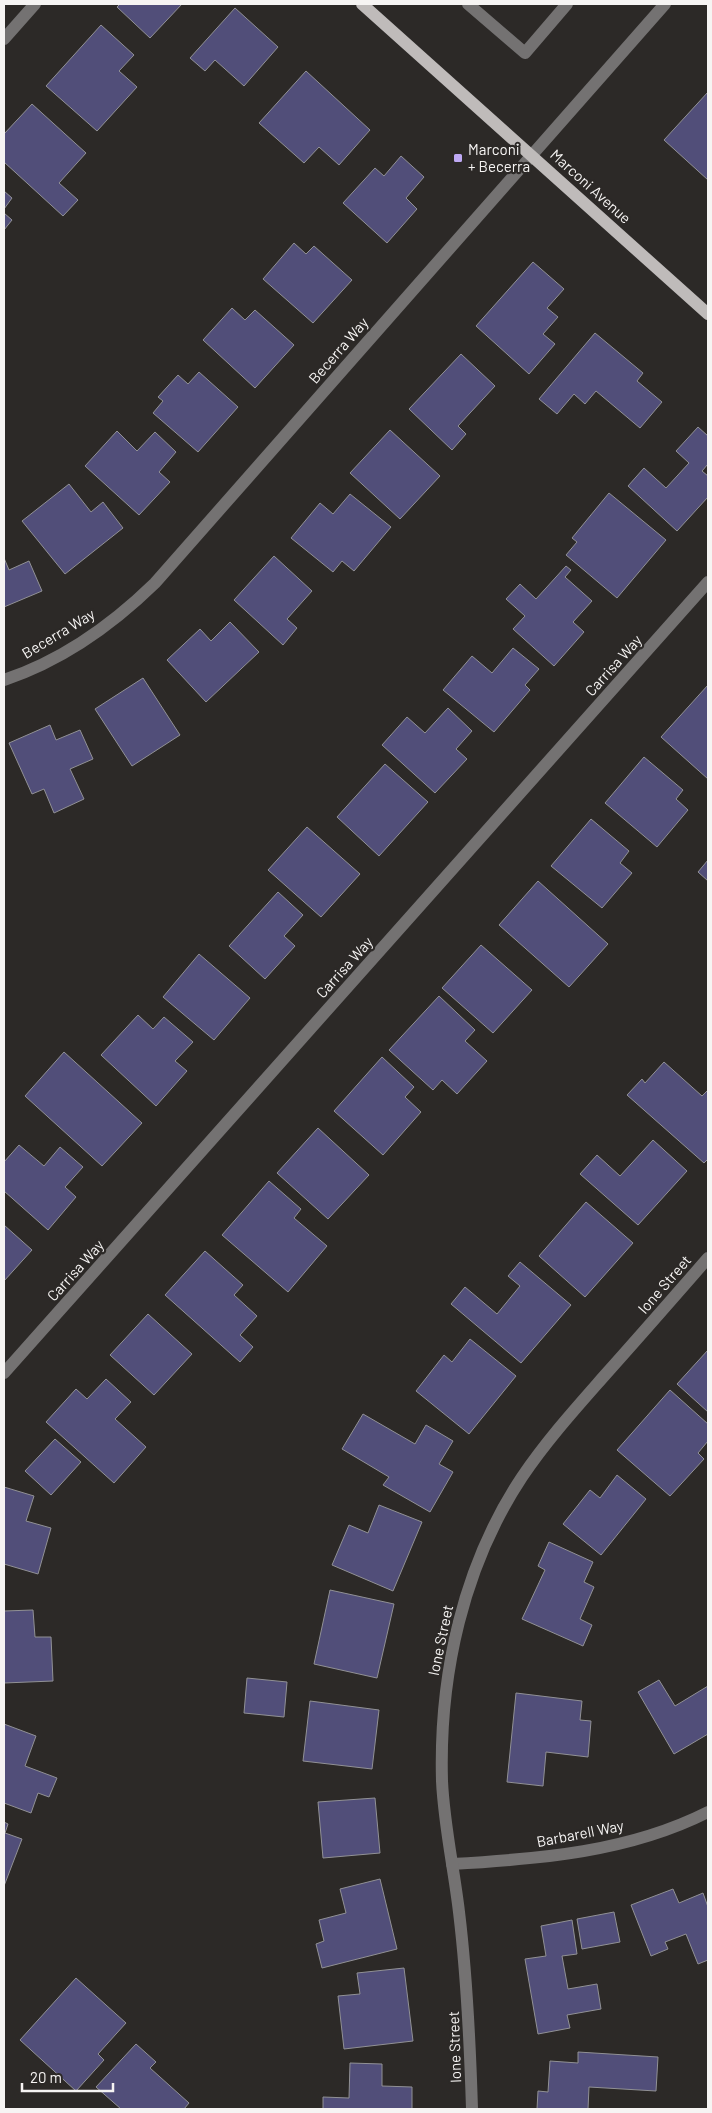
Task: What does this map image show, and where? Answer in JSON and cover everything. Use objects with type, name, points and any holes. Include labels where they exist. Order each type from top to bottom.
[{"type":"main road","name":"Marconi Avenue","points":[[365,5],[708,314]]},
{"type":"street","points":[[4,39],[34,4]]},
{"type":"street","points":[[468,4],[525,53],[568,4]]},
{"type":"street","name":"Becerra Way","points":[[4,680],[54,658],[90,636],[150,588],[666,4]]},
{"type":"street","name":"Carrisa Way","points":[[4,1374],[708,582]]},
{"type":"street","name":"Ione Street","points":[[472,2109],[470,2018],[459,1912],[442,1783],[444,1703],[458,1624],[474,1574],[495,1525],[521,1478],[552,1435],[708,1258]]},
{"type":"street","name":"Barbarell Way","points":[[452,1864],[533,1859],[590,1850],[646,1836],[708,1812]]},
{"type":"building","points":[[120,4],[182,4],[150,38],[117,7]]},
{"type":"building","points":[[235,8],[278,47],[244,86],[215,60],[205,71],[190,58]]},
{"type":"building","points":[[101,25],[134,55],[119,71],[137,87],[97,131],[46,86]]},
{"type":"building","points":[[306,71],[370,130],[339,165],[319,147],[304,163],[259,123]]},
{"type":"building","points":[[708,92],[708,180],[664,140]]},
{"type":"building","points":[[32,104],[86,153],[59,183],[78,200],[63,216],[4,162],[4,134]]},
{"type":"building","points":[[401,156],[424,177],[406,198],[417,209],[387,243],[343,203],[375,168],[384,176]]},
{"type":"building","points":[[4,191],[12,198],[4,209]]},
{"type":"building","points":[[4,213],[12,220],[4,230]]},
{"type":"building","points":[[294,243],[306,254],[314,246],[352,280],[313,323],[263,279]]},
{"type":"building","points":[[533,262],[564,289],[547,308],[558,317],[543,334],[555,344],[529,374],[476,326]]},
{"type":"building","points":[[232,308],[245,320],[255,310],[294,345],[255,388],[203,340]]},
{"type":"building","points":[[595,333],[643,373],[637,381],[662,402],[640,428],[596,391],[585,404],[574,394],[557,414],[539,399]]},
{"type":"building","points":[[461,354],[495,386],[458,426],[466,434],[452,450],[409,409]]},
{"type":"building","points":[[199,372],[238,407],[198,452],[153,413],[163,401],[158,397],[178,375],[188,384]]},
{"type":"building","points":[[698,427],[708,436],[708,464],[702,471],[708,476],[708,497],[677,531],[628,486],[644,468],[666,488],[689,463],[676,451]]},
{"type":"building","points":[[390,430],[440,476],[400,519],[350,473]]},
{"type":"building","points":[[117,431],[137,451],[155,432],[176,452],[159,472],[170,482],[139,515],[85,466]]},
{"type":"building","points":[[69,484],[91,512],[103,502],[123,528],[65,574],[22,521]]},
{"type":"building","points":[[609,493],[666,540],[617,598],[566,555],[577,542],[572,538]]},
{"type":"building","points":[[350,494],[391,527],[354,571],[342,561],[333,572],[291,538],[320,503],[333,514]]},
{"type":"building","points":[[274,556],[312,591],[287,619],[297,628],[283,645],[234,600]]},
{"type":"building","points":[[4,558],[9,570],[29,561],[42,591],[4,607]]},
{"type":"building","points":[[566,566],[571,570],[565,577],[592,601],[573,622],[584,632],[554,666],[513,629],[525,616],[506,599],[520,584],[536,599]]},
{"type":"building","points":[[230,622],[259,652],[206,702],[167,660],[200,629],[211,641]]},
{"type":"building","points":[[513,648],[539,669],[525,685],[530,690],[494,732],[443,690],[472,656],[492,673]]},
{"type":"building","points":[[143,678],[180,735],[132,766],[95,709]]},
{"type":"building","points":[[708,685],[708,779],[661,737]]},
{"type":"building","points":[[448,708],[472,731],[456,749],[467,759],[435,793],[382,745],[407,717],[425,733]]},
{"type":"building","points":[[50,725],[56,740],[80,730],[93,759],[70,769],[84,799],[54,813],[44,789],[32,794],[9,743]]},
{"type":"building","points":[[644,757],[683,790],[676,799],[688,810],[657,847],[605,803]]},
{"type":"building","points":[[385,764],[428,802],[379,856],[337,817]]},
{"type":"building","points":[[591,819],[629,851],[620,863],[632,873],[602,908],[551,866]]},
{"type":"building","points":[[307,827],[360,874],[321,917],[268,870]]},
{"type":"building","points":[[708,860],[708,881],[698,872]]},
{"type":"building","points":[[538,881],[608,944],[569,987],[499,925]]},
{"type":"building","points":[[278,892],[303,915],[284,936],[295,946],[265,979],[229,946]]},
{"type":"building","points":[[481,945],[532,990],[493,1033],[442,988]]},
{"type":"building","points":[[199,954],[250,998],[214,1040],[163,997]]},
{"type":"building","points":[[439,996],[475,1030],[465,1041],[487,1061],[457,1094],[442,1080],[433,1090],[389,1050]]},
{"type":"building","points":[[138,1015],[153,1029],[164,1017],[193,1042],[175,1061],[187,1071],[156,1106],[101,1055]]},
{"type":"building","points":[[64,1052],[142,1123],[102,1166],[25,1096]]},
{"type":"building","points":[[382,1057],[414,1087],[405,1097],[421,1112],[383,1155],[334,1111]]},
{"type":"building","points":[[664,1062],[702,1096],[708,1090],[708,1159],[704,1163],[627,1095],[642,1079],[645,1083]]},
{"type":"building","points":[[318,1128],[369,1175],[328,1219],[277,1173]]},
{"type":"building","points":[[653,1140],[687,1171],[638,1225],[580,1174],[597,1155],[620,1176]]},
{"type":"building","points":[[19,1145],[44,1166],[60,1147],[83,1167],[65,1187],[76,1197],[48,1230],[4,1191],[4,1162]]},
{"type":"building","points":[[269,1181],[301,1209],[294,1218],[327,1246],[288,1292],[222,1235]]},
{"type":"building","points":[[586,1202],[633,1243],[585,1297],[539,1256]]},
{"type":"building","points":[[4,1225],[32,1250],[4,1281]]},
{"type":"building","points":[[205,1251],[243,1285],[234,1295],[257,1316],[240,1335],[253,1347],[240,1362],[165,1295]]},
{"type":"building","points":[[520,1262],[571,1305],[521,1363],[451,1304],[465,1287],[497,1314],[520,1286],[508,1276]]},
{"type":"building","points":[[148,1314],[192,1354],[154,1395],[110,1355]]},
{"type":"building","points":[[470,1339],[516,1376],[469,1434],[416,1391],[444,1355],[452,1362]]},
{"type":"building","points":[[708,1350],[708,1412],[677,1384]]},
{"type":"building","points":[[106,1379],[131,1402],[115,1419],[146,1447],[114,1483],[46,1422],[76,1389],[87,1399]]},
{"type":"building","points":[[670,1390],[708,1424],[708,1441],[698,1453],[704,1459],[670,1496],[617,1450]]},
{"type":"building","points":[[363,1414],[415,1444],[426,1425],[453,1441],[439,1464],[453,1472],[430,1512],[383,1485],[389,1477],[342,1449]]},
{"type":"building","points":[[55,1439],[81,1462],[51,1495],[25,1471]]},
{"type":"building","points":[[617,1475],[646,1499],[601,1555],[563,1524],[590,1490],[600,1498]]},
{"type":"building","points":[[4,1487],[34,1496],[26,1521],[51,1528],[38,1574],[4,1564]]},
{"type":"building","points":[[379,1505],[422,1522],[393,1591],[332,1565],[349,1525],[368,1533]]},
{"type":"building","points":[[549,1542],[593,1562],[584,1582],[594,1587],[580,1619],[592,1625],[583,1646],[522,1619],[545,1570],[538,1566]]},
{"type":"building","points":[[330,1590],[394,1604],[377,1678],[314,1664]]},
{"type":"building","points":[[33,1610],[35,1637],[51,1637],[53,1681],[4,1683],[4,1611]]},
{"type":"building","points":[[247,1678],[287,1682],[284,1717],[244,1713]]},
{"type":"building","points":[[659,1680],[675,1706],[708,1686],[708,1734],[674,1754],[638,1692]]},
{"type":"building","points":[[516,1693],[582,1701],[580,1720],[591,1721],[588,1757],[546,1752],[543,1786],[507,1782]]},
{"type":"building","points":[[310,1701],[379,1710],[372,1769],[303,1761]]},
{"type":"building","points":[[4,1724],[36,1736],[25,1766],[57,1778],[49,1797],[38,1793],[31,1813],[4,1803]]},
{"type":"building","points":[[375,1798],[380,1853],[323,1858],[318,1802]]},
{"type":"building","points":[[4,1822],[8,1824],[5,1833],[22,1839],[4,1886]]},
{"type":"building","points":[[380,1879],[397,1949],[322,1968],[316,1944],[324,1941],[319,1920],[346,1913],[340,1889]]},
{"type":"building","points":[[673,1889],[679,1903],[703,1893],[708,1907],[708,1960],[698,1964],[686,1934],[665,1942],[668,1949],[651,1956],[631,1905]]},
{"type":"building","points":[[614,1912],[620,1942],[582,1949],[577,1919]]},
{"type":"building","points":[[572,1920],[577,1954],[562,1956],[568,1989],[597,1984],[601,2009],[567,2015],[570,2028],[538,2034],[525,1959],[546,1956],[541,1926]]},
{"type":"building","points":[[404,1968],[413,2041],[344,2049],[338,1996],[360,1994],[357,1973]]},
{"type":"building","points":[[76,1978],[126,2023],[98,2054],[104,2060],[76,2091],[20,2040]]},
{"type":"building","points":[[136,2044],[156,2062],[150,2068],[189,2103],[184,2109],[121,2109],[96,2087]]},
{"type":"building","points":[[578,2052],[658,2057],[656,2091],[589,2087],[588,2109],[537,2109],[538,2091],[548,2092],[550,2061],[578,2063]]},
{"type":"building","points":[[350,2063],[382,2064],[382,2086],[412,2087],[412,2109],[323,2109],[323,2097],[349,2098]]},
{"type":"place","name":"Marconi + Becerra","points":[[458,158]]}]
